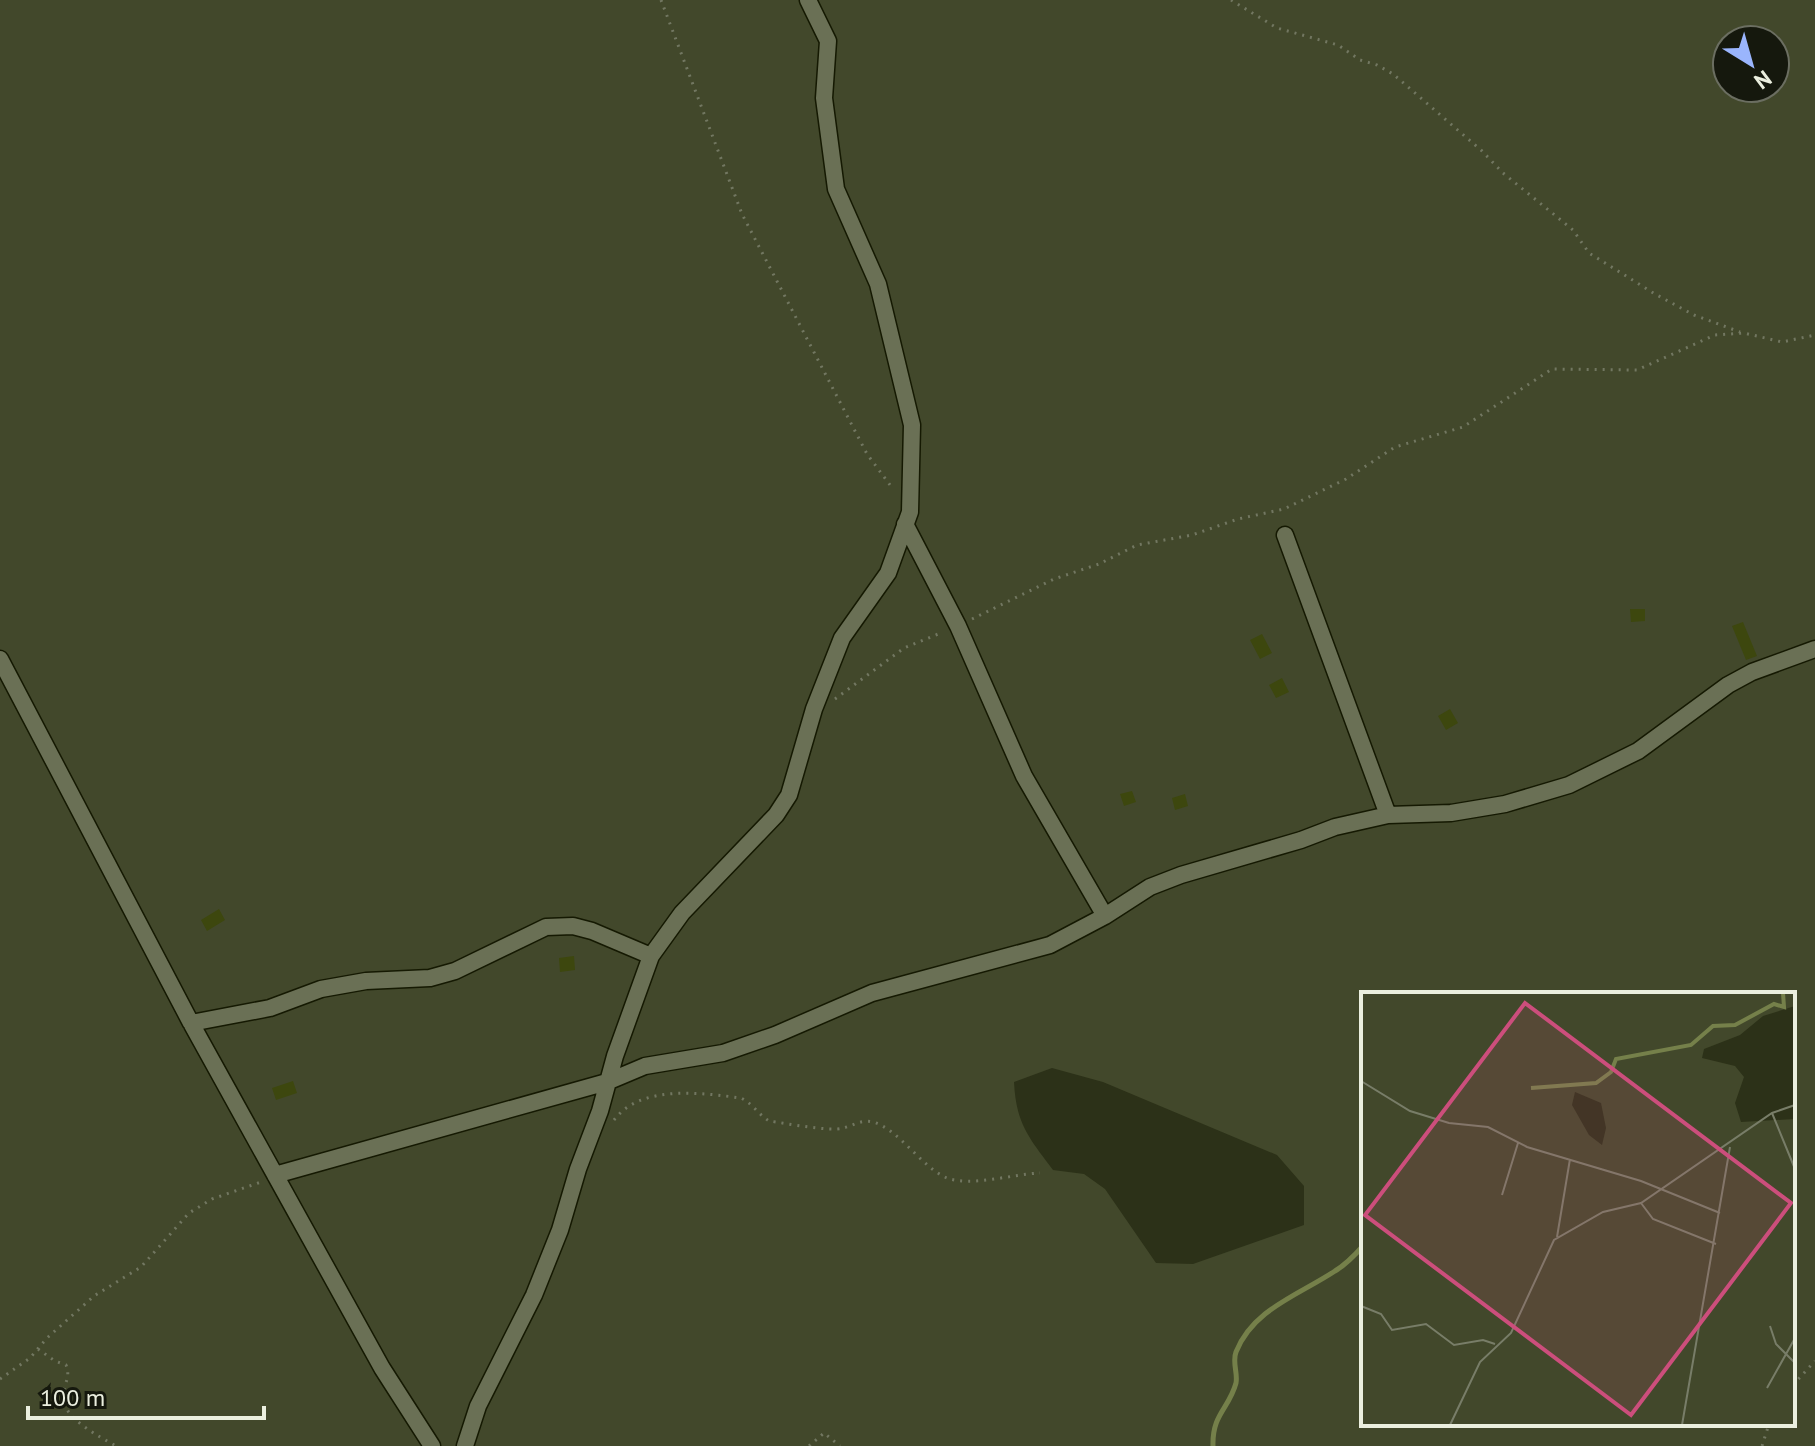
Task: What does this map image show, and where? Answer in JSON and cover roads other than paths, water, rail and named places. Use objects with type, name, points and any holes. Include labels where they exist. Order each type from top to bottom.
[{"type":"street","points":[[465,1446],[483,1394],[534,1295],[560,1230],[651,956],[682,913],[776,815],[789,795],[814,709],[842,638],[888,573],[910,512],[912,425],[878,284],[836,189],[824,98],[828,41],[808,0]]},
{"type":"street","points":[[905,524],[958,626],[1024,776],[1105,916]]},
{"type":"street","points":[[1285,535],[1388,815]]},
{"type":"street","points":[[275,1175],[607,1082],[645,1066],[723,1053],[775,1035],[872,993],[1050,945],[1105,916],[1150,887],[1335,827],[1388,815],[1451,813],[1505,804],[1569,785],[1638,751],[1728,685],[1752,672],[1815,649]]},
{"type":"street","points":[[0,659],[191,1023],[382,1368],[432,1446]]},
{"type":"street","points":[[191,1023],[270,1008],[321,989],[366,981],[430,978],[455,971],[546,927],[573,926],[592,931],[651,956]]},
{"type":"waterway","points":[[1213,1446],[1215,1426],[1236,1383],[1235,1356],[1244,1337],[1278,1304],[1339,1269],[1361,1248]]}]
